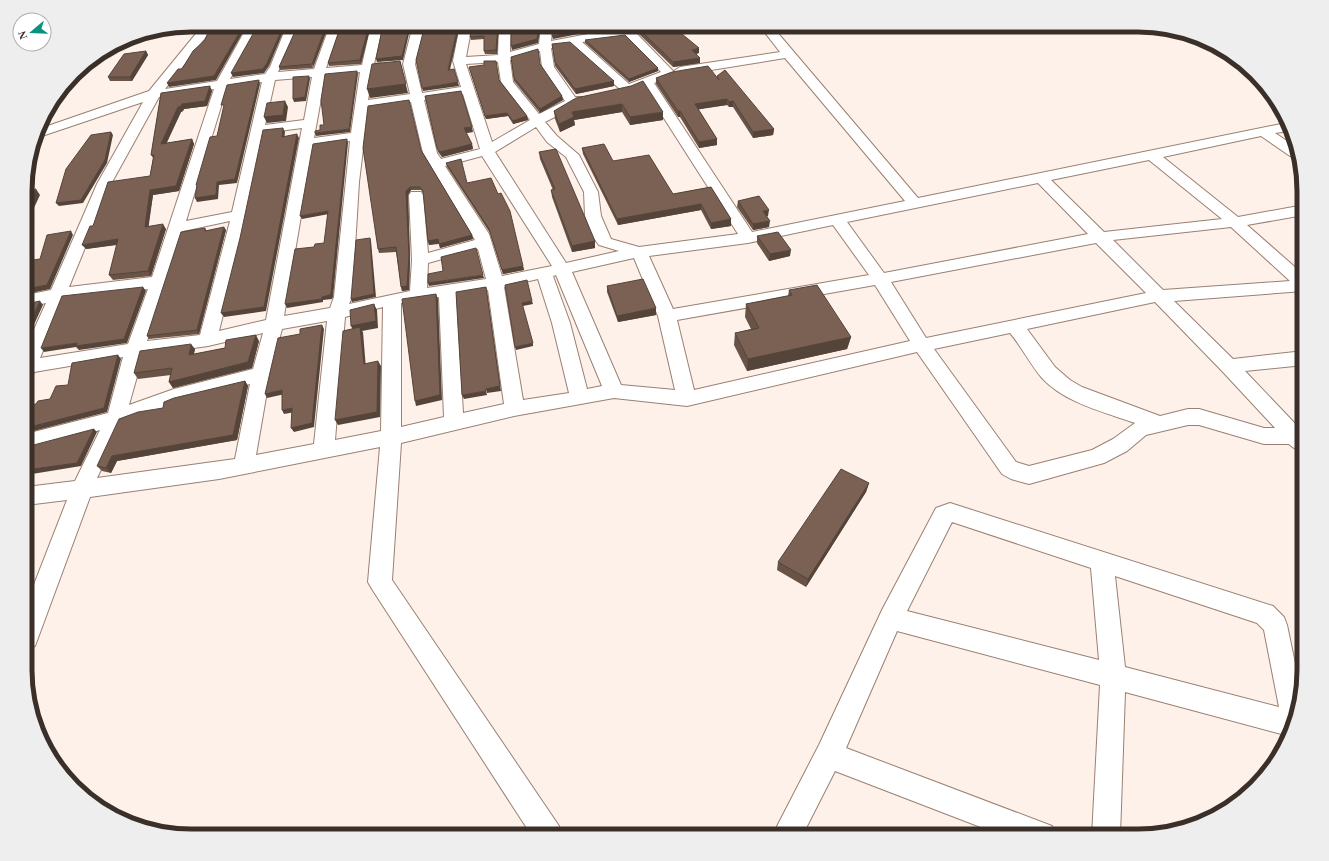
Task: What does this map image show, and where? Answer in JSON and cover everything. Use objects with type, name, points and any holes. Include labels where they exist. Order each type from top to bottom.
[{"type":"street","points":[[32,356],[104,184],[154,94],[203,32]]},
{"type":"street","points":[[32,622],[82,488],[116,418],[135,349],[159,282],[222,83],[250,32]]},
{"type":"street","points":[[208,340],[239,215],[269,77],[276,67],[290,32]]},
{"type":"street","points":[[244,465],[261,374],[274,324],[319,72],[333,32]]},
{"type":"street","points":[[324,450],[337,313],[343,297],[352,182],[362,105],[376,32]]},
{"type":"street","points":[[417,32],[409,64],[430,153],[481,234],[484,242],[496,283],[514,409]]},
{"type":"street","points":[[465,32],[459,61],[488,151],[562,269],[614,390]]},
{"type":"street","points":[[505,32],[504,58],[507,82],[555,142],[572,155],[591,192],[593,216],[600,236],[605,242],[639,252],[667,316],[687,399]]},
{"type":"street","points":[[546,32],[545,46],[548,67],[572,101]]},
{"type":"street","points":[[592,32],[598,36]]},
{"type":"street","points":[[459,61],[504,58],[545,46],[629,32],[669,73]]},
{"type":"street","points":[[771,32],[915,204]]},
{"type":"street","points":[[575,42],[627,90]]},
{"type":"street","points":[[611,93],[627,90],[669,73],[788,54]]},
{"type":"street","points":[[43,132],[154,94],[269,77],[409,64]]},
{"type":"street","points":[[647,82],[748,238]]},
{"type":"street","points":[[362,105],[468,90]]},
{"type":"street","points":[[436,164],[488,151],[572,101],[588,98]]},
{"type":"street","points":[[258,130],[310,123]]},
{"type":"street","points":[[32,367],[135,349],[208,340],[274,324],[337,313],[418,295],[496,283],[639,252],[748,238],[1284,128]]},
{"type":"street","points":[[1264,132],[1292,151]]},
{"type":"street","points":[[306,143],[358,136]]},
{"type":"street","points":[[1152,155],[1235,222],[1297,278]]},
{"type":"street","points":[[1041,178],[1229,366],[1297,439]]},
{"type":"street","points":[[416,195],[420,260],[418,295]]},
{"type":"street","points":[[667,316],[880,279],[1100,237],[1235,222],[1297,211]]},
{"type":"street","points":[[177,226],[239,215]]},
{"type":"street","points":[[836,220],[880,279],[921,345],[1010,468],[1018,473],[1029,475],[1097,457],[1120,445],[1140,429],[1188,417],[1199,417],[1264,436],[1297,441]]},
{"type":"street","points":[[420,260],[484,242]]},
{"type":"street","points":[[544,273],[561,323],[580,398]]},
{"type":"street","points":[[32,299],[59,294],[159,282]]},
{"type":"street","points":[[32,495],[219,471],[454,424],[514,409],[580,398],[614,390],[687,399],[921,345],[1015,327],[1159,296],[1297,285]]},
{"type":"street","points":[[447,290],[454,424]]},
{"type":"street","points":[[392,300],[390,437],[380,582],[544,829]]},
{"type":"street","points":[[1015,327],[1048,372],[1060,384],[1077,393],[1160,424]]},
{"type":"street","points":[[1229,366],[1297,359]]},
{"type":"street","points":[[32,440],[116,418],[174,396],[261,374]]},
{"type":"street","points":[[790,829],[829,755],[891,618],[944,515],[948,512],[1265,614],[1276,625],[1292,709]]},
{"type":"street","points":[[1102,562],[1113,675],[1106,829]]},
{"type":"street","points":[[891,618],[1289,721]]},
{"type":"street","points":[[829,755],[1024,829]]},
{"type":"building","points":[[208,32],[240,32],[214,76],[167,83],[178,69],[182,69],[193,51],[205,40]]},
{"type":"building","points":[[254,32],[281,32],[263,69],[231,73]]},
{"type":"building","points":[[295,32],[323,32],[312,64],[279,67]]},
{"type":"building","points":[[339,32],[367,32],[360,60],[328,63]]},
{"type":"building","points":[[382,32],[408,32],[402,56],[376,59]]},
{"type":"building","points":[[423,32],[456,32],[448,70],[454,69],[458,82],[422,88],[416,60]]},
{"type":"building","points":[[471,32],[497,32],[496,50],[484,51],[484,36],[470,37]]},
{"type":"building","points":[[511,32],[538,32],[537,39],[511,46]]},
{"type":"building","points":[[552,32],[573,32],[552,36]]},
{"type":"building","points":[[642,32],[680,32],[699,48],[692,50],[700,58],[673,62]]},
{"type":"building","points":[[625,35],[658,68],[629,79],[585,40]]},
{"type":"building","points":[[570,42],[614,81],[575,89],[555,62],[552,44]]},
{"type":"building","points":[[538,49],[540,64],[562,96],[540,109],[514,78],[511,57]]},
{"type":"building","points":[[146,51],[130,77],[108,77],[124,54]]},
{"type":"building","points":[[400,61],[406,84],[367,89],[372,64]]},
{"type":"building","points":[[484,61],[496,61],[499,80],[527,116],[513,121],[507,113],[485,116],[469,67],[484,65]]},
{"type":"building","points":[[708,66],[719,80],[717,76],[725,70],[774,129],[753,132],[733,101],[729,102],[727,99],[695,104],[717,139],[699,142],[680,111],[678,111],[656,78],[672,72]]},
{"type":"building","points":[[357,71],[349,129],[315,133],[315,131],[320,130],[320,125],[324,125],[321,100],[325,74]]},
{"type":"building","points":[[309,76],[305,97],[293,99],[293,77]]},
{"type":"building","points":[[259,80],[235,179],[217,182],[216,195],[195,198],[196,185],[210,137],[217,136],[224,105],[221,105],[227,85]]},
{"type":"building","points":[[643,81],[663,112],[630,117],[622,104],[572,112],[574,117],[559,124],[554,111],[576,98],[631,86]]},
{"type":"building","points":[[210,86],[205,101],[182,104],[178,107],[161,144],[192,139],[176,186],[150,190],[145,227],[163,224],[148,271],[109,275],[118,239],[82,245],[90,226],[93,226],[108,182],[150,176],[154,155],[151,155],[161,93]]},
{"type":"building","points":[[461,91],[472,127],[464,128],[472,144],[440,152],[437,148],[425,96]]},
{"type":"building","points":[[409,100],[421,150],[472,235],[439,244],[438,239],[428,241],[423,191],[420,187],[410,187],[406,191],[409,256],[407,286],[401,287],[396,247],[378,249],[363,148],[368,106]]},
{"type":"building","points":[[285,101],[283,115],[264,117],[267,103]]},
{"type":"building","points":[[283,128],[282,137],[297,134],[264,307],[221,313],[240,238],[263,130]]},
{"type":"building","points":[[111,132],[105,160],[81,200],[56,203],[66,169],[91,135]]},
{"type":"building","points":[[347,139],[331,293],[330,295],[322,297],[322,299],[285,304],[295,249],[314,247],[315,244],[324,243],[328,211],[300,216],[313,144]]},
{"type":"building","points":[[604,144],[613,161],[649,155],[673,194],[711,187],[731,219],[711,223],[701,204],[617,219],[582,148]]},
{"type":"building","points":[[556,149],[595,241],[572,246],[551,190],[555,189],[539,152]]},
{"type":"building","points":[[461,159],[467,183],[491,178],[498,194],[501,193],[510,211],[523,266],[502,270],[489,229],[446,163]]},
{"type":"building","points":[[36,189],[32,197],[32,191]]},
{"type":"building","points":[[759,196],[769,210],[763,211],[770,221],[753,224],[738,201]]},
{"type":"building","points":[[224,227],[197,330],[147,336],[181,232],[205,228],[205,231]]},
{"type":"building","points":[[71,231],[47,285],[32,288],[32,260],[40,259],[47,235]]},
{"type":"building","points":[[778,232],[791,250],[770,254],[757,236]]},
{"type":"building","points":[[370,238],[374,294],[351,299],[356,240]]},
{"type":"building","points":[[476,248],[483,275],[428,283],[428,274],[443,271],[441,257]]},
{"type":"building","points":[[643,279],[656,308],[617,316],[607,286]]},
{"type":"building","points":[[527,280],[532,301],[522,303],[533,343],[515,347],[505,285]]},
{"type":"building","points":[[817,285],[851,337],[748,359],[735,333],[759,328],[746,304],[792,295],[789,290]]},
{"type":"building","points":[[143,287],[124,339],[76,346],[77,343],[41,348],[62,296]]},
{"type":"building","points":[[486,287],[500,386],[486,389],[486,391],[462,395],[456,292]]},
{"type":"building","points":[[436,294],[440,395],[415,401],[402,299]]},
{"type":"building","points":[[40,301],[32,318],[32,303]]},
{"type":"building","points":[[374,304],[376,321],[351,326],[350,310]]},
{"type":"building","points":[[322,325],[312,423],[291,428],[292,408],[282,410],[282,390],[265,394],[278,338],[300,334],[300,329]]},
{"type":"building","points":[[360,327],[364,364],[378,361],[377,412],[335,420],[343,331]]},
{"type":"building","points":[[256,335],[248,362],[169,382],[172,368],[134,373],[140,351],[191,344],[189,355],[225,348],[226,340]]},
{"type":"building","points":[[118,355],[104,408],[32,426],[32,405],[36,404],[38,401],[50,399],[56,386],[68,385],[72,363]]},
{"type":"building","points":[[245,381],[233,435],[112,456],[106,468],[97,466],[119,419],[138,412],[163,408],[164,402],[174,398]]},
{"type":"building","points":[[94,429],[77,463],[32,469],[32,445]]},
{"type":"building","points":[[841,469],[869,483],[808,579],[778,562]]}]
